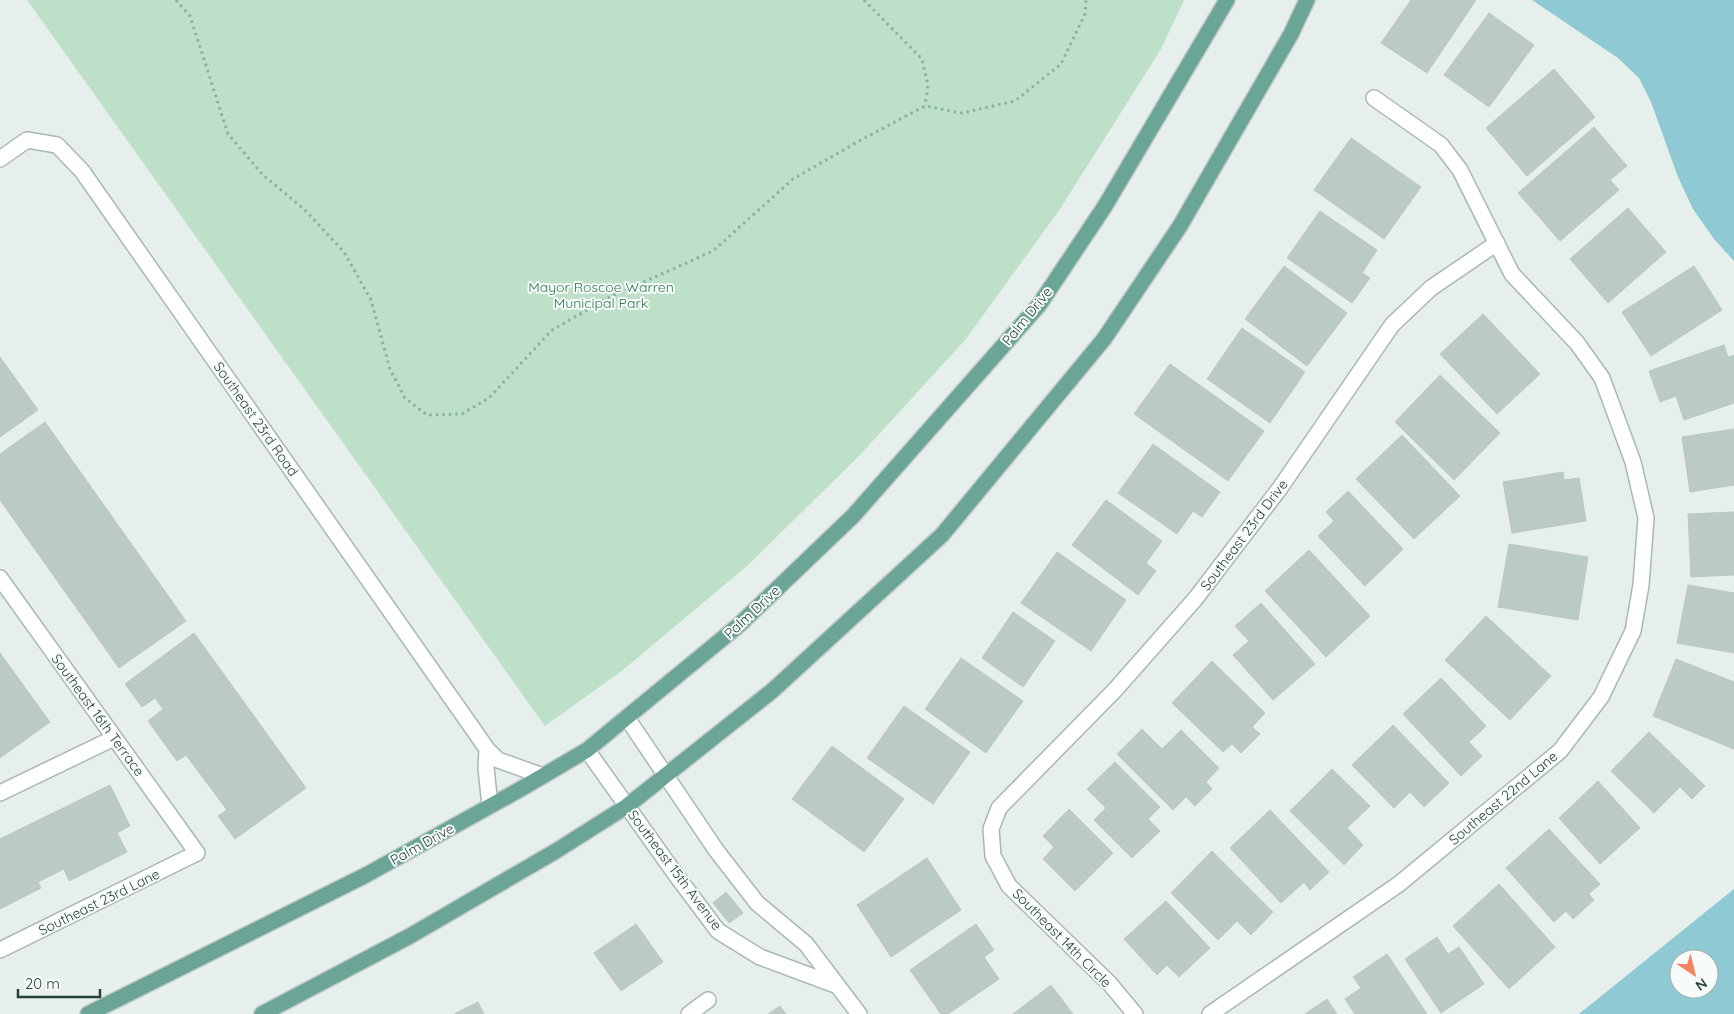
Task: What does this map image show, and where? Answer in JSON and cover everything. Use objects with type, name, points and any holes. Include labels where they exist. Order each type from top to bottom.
[{"type":"main road","name":"Palm Drive","points":[[88,1014],[366,875],[587,750],[739,625],[853,516],[1039,305],[1105,206],[1227,0]]},
{"type":"main road","points":[[262,1014],[410,936],[556,851],[627,806],[772,691],[942,535],[1104,339],[1180,226],[1291,34],[1307,0]]},
{"type":"street","name":"Southeast 22nd Lane","points":[[1210,1014],[1399,884],[1560,752],[1601,697],[1632,631],[1641,585],[1646,518],[1632,462],[1602,378],[1577,343],[1512,274],[1460,170],[1441,145],[1374,98]]},
{"type":"street","name":"Southeast 23rd Road","points":[[0,159],[27,140],[57,145],[82,171],[487,749],[498,760],[543,776]]},
{"type":"street","name":"Southeast 23rd Drive","points":[[991,829],[999,808],[1115,690],[1196,598],[1280,488],[1392,325],[1431,288],[1497,243]]},
{"type":"street","name":"Southeast 16th Terrace","points":[[0,578],[197,853]]},
{"type":"street","points":[[627,718],[716,850],[757,903],[806,944],[859,1014]]},
{"type":"street","points":[[0,792],[114,738]]},
{"type":"street","points":[[487,749],[486,768],[490,806]]},
{"type":"street","name":"Southeast 15th Avenue","points":[[587,750],[718,931],[760,958],[839,987]]},
{"type":"street","name":"Southeast 14th Circle","points":[[991,829],[993,856],[1010,886],[1110,984],[1135,1014]]},
{"type":"street","name":"Southeast 23rd Lane","points":[[0,950],[197,853]]},
{"type":"street","points":[[689,1014],[708,1000]]},
{"type":"path","points":[[176,0],[190,16],[228,134],[263,175],[306,210],[344,252],[371,300],[390,369],[405,398],[427,415],[462,414],[489,398],[552,330],[610,297],[713,251],[792,179],[925,106],[962,113],[1015,101],[1061,64],[1085,14],[1086,0]]},
{"type":"path","points":[[864,0],[922,59],[928,85],[925,106]]},
{"type":"green space","name":"Mayor Roscoe Warren Municipal Park","points":[[27,0],[1184,0],[1161,49],[1060,209],[966,339],[859,456],[748,565],[623,670],[545,726]]},
{"type":"water","points":[[1532,0],[1734,0],[1734,261],[1714,239],[1693,209],[1678,177],[1651,102],[1639,78],[1618,58]]},
{"type":"water","points":[[1734,889],[1734,1014],[1579,1014]]},
{"type":"building","points":[[1411,0],[1476,0],[1427,73],[1381,43]]},
{"type":"building","points":[[1489,13],[1534,45],[1489,107],[1444,75]]},
{"type":"building","points":[[1554,69],[1595,117],[1527,176],[1486,128]]},
{"type":"building","points":[[1594,127],[1627,166],[1610,180],[1619,190],[1560,241],[1518,193]]},
{"type":"building","points":[[1351,138],[1421,187],[1384,239],[1314,190]]},
{"type":"building","points":[[1628,208],[1666,252],[1608,303],[1570,259]]},
{"type":"building","points":[[1320,211],[1377,250],[1362,273],[1370,278],[1352,303],[1287,258]]},
{"type":"building","points":[[1284,266],[1347,313],[1307,366],[1245,319]]},
{"type":"building","points":[[1694,266],[1722,310],[1651,356],[1622,312]]},
{"type":"building","points":[[1483,314],[1540,374],[1497,414],[1440,354]]},
{"type":"building","points":[[1242,328],[1305,372],[1270,423],[1207,379]]},
{"type":"building","points":[[1724,345],[1728,357],[1734,355],[1734,403],[1684,420],[1676,396],[1660,402],[1649,371]]},
{"type":"building","points":[[0,357],[38,410],[0,437]]},
{"type":"building","points":[[1170,364],[1264,431],[1228,481],[1134,414]]},
{"type":"building","points":[[1440,375],[1500,433],[1454,480],[1395,422]]},
{"type":"building","points":[[45,422],[186,621],[119,668],[0,500],[0,454]]},
{"type":"building","points":[[1734,429],[1734,485],[1690,492],[1682,437]]},
{"type":"building","points":[[1402,435],[1460,496],[1414,539],[1356,479]]},
{"type":"building","points":[[1153,444],[1220,492],[1202,517],[1193,511],[1177,534],[1118,493]]},
{"type":"building","points":[[1563,472],[1564,480],[1579,478],[1586,521],[1512,533],[1503,482]]},
{"type":"building","points":[[1348,491],[1403,549],[1365,586],[1318,536],[1334,521],[1326,512]]},
{"type":"building","points":[[1106,500],[1162,541],[1146,563],[1156,571],[1138,595],[1072,545]]},
{"type":"building","points":[[1734,512],[1734,575],[1691,577],[1688,514]]},
{"type":"building","points":[[1509,544],[1588,557],[1578,620],[1498,607]]},
{"type":"building","points":[[1309,550],[1370,616],[1326,657],[1265,591]]},
{"type":"building","points":[[1057,552],[1126,600],[1091,651],[1021,603]]},
{"type":"building","points":[[1688,585],[1734,593],[1734,653],[1677,643]]},
{"type":"building","points":[[1261,603],[1315,664],[1273,700],[1233,655],[1249,641],[1235,626]]},
{"type":"building","points":[[1013,612],[1055,641],[1023,687],[982,658]]},
{"type":"building","points":[[1486,616],[1551,676],[1510,720],[1445,660]]},
{"type":"building","points":[[194,633],[306,788],[235,839],[218,816],[227,810],[186,755],[177,761],[148,721],[163,709],[155,698],[142,707],[125,684]]},
{"type":"building","points":[[0,653],[50,722],[0,758]]},
{"type":"building","points":[[961,658],[1023,701],[986,753],[925,709]]},
{"type":"building","points":[[1676,659],[1734,682],[1734,749],[1653,716]]},
{"type":"building","points":[[1212,661],[1265,713],[1252,727],[1260,734],[1241,753],[1232,744],[1223,752],[1172,703]]},
{"type":"building","points":[[1441,678],[1486,726],[1469,742],[1482,756],[1461,776],[1403,714]]},
{"type":"building","points":[[904,706],[970,752],[933,804],[867,758]]},
{"type":"building","points":[[1393,725],[1449,783],[1424,807],[1410,792],[1394,808],[1352,765]]},
{"type":"building","points":[[1142,729],[1162,749],[1181,730],[1219,768],[1206,782],[1212,789],[1195,806],[1186,797],[1173,810],[1117,754]]},
{"type":"building","points":[[1649,732],[1705,786],[1692,799],[1680,787],[1654,813],[1611,771]]},
{"type":"building","points":[[832,746],[904,799],[864,852],[792,799]]},
{"type":"building","points":[[1115,762],[1160,807],[1148,819],[1160,831],[1132,858],[1094,820],[1106,808],[1087,789]]},
{"type":"building","points":[[1332,769],[1370,806],[1347,828],[1363,845],[1344,865],[1290,811]]},
{"type":"building","points":[[1598,781],[1640,828],[1600,864],[1559,818]]},
{"type":"building","points":[[110,785],[130,826],[117,833],[127,852],[69,881],[64,869],[38,882],[41,888],[0,909],[0,839]]},
{"type":"building","points":[[1069,809],[1113,853],[1075,891],[1043,859],[1054,847],[1043,836]]},
{"type":"building","points":[[1270,810],[1329,872],[1310,890],[1304,882],[1281,903],[1230,848]]},
{"type":"building","points":[[1549,829],[1600,884],[1589,894],[1594,900],[1573,919],[1566,911],[1554,922],[1506,868]]},
{"type":"building","points":[[1212,851],[1273,912],[1251,935],[1237,921],[1218,940],[1171,893]]},
{"type":"building","points":[[927,858],[961,910],[891,957],[857,905]]},
{"type":"building","points":[[1499,884],[1555,947],[1509,989],[1453,926]]},
{"type":"building","points":[[726,892],[743,913],[729,923],[713,903]]},
{"type":"building","points":[[1166,901],[1210,948],[1179,977],[1167,965],[1157,975],[1124,939]]},
{"type":"building","points":[[636,924],[663,962],[621,991],[594,953]]},
{"type":"building","points":[[976,924],[994,950],[984,957],[999,979],[948,1014],[941,1014],[910,970]]},
{"type":"building","points":[[1437,937],[1448,954],[1459,947],[1484,984],[1441,1013],[1405,959]]},
{"type":"building","points":[[1387,954],[1427,1014],[1355,1014],[1345,999],[1361,988],[1353,977]]},
{"type":"building","points":[[1051,985],[1073,1014],[1013,1014]]},
{"type":"building","points":[[1327,999],[1337,1014],[1305,1014]]},
{"type":"building","points":[[478,1002],[484,1014],[454,1014]]},
{"type":"building","points":[[780,1006],[786,1014],[768,1014]]}]
